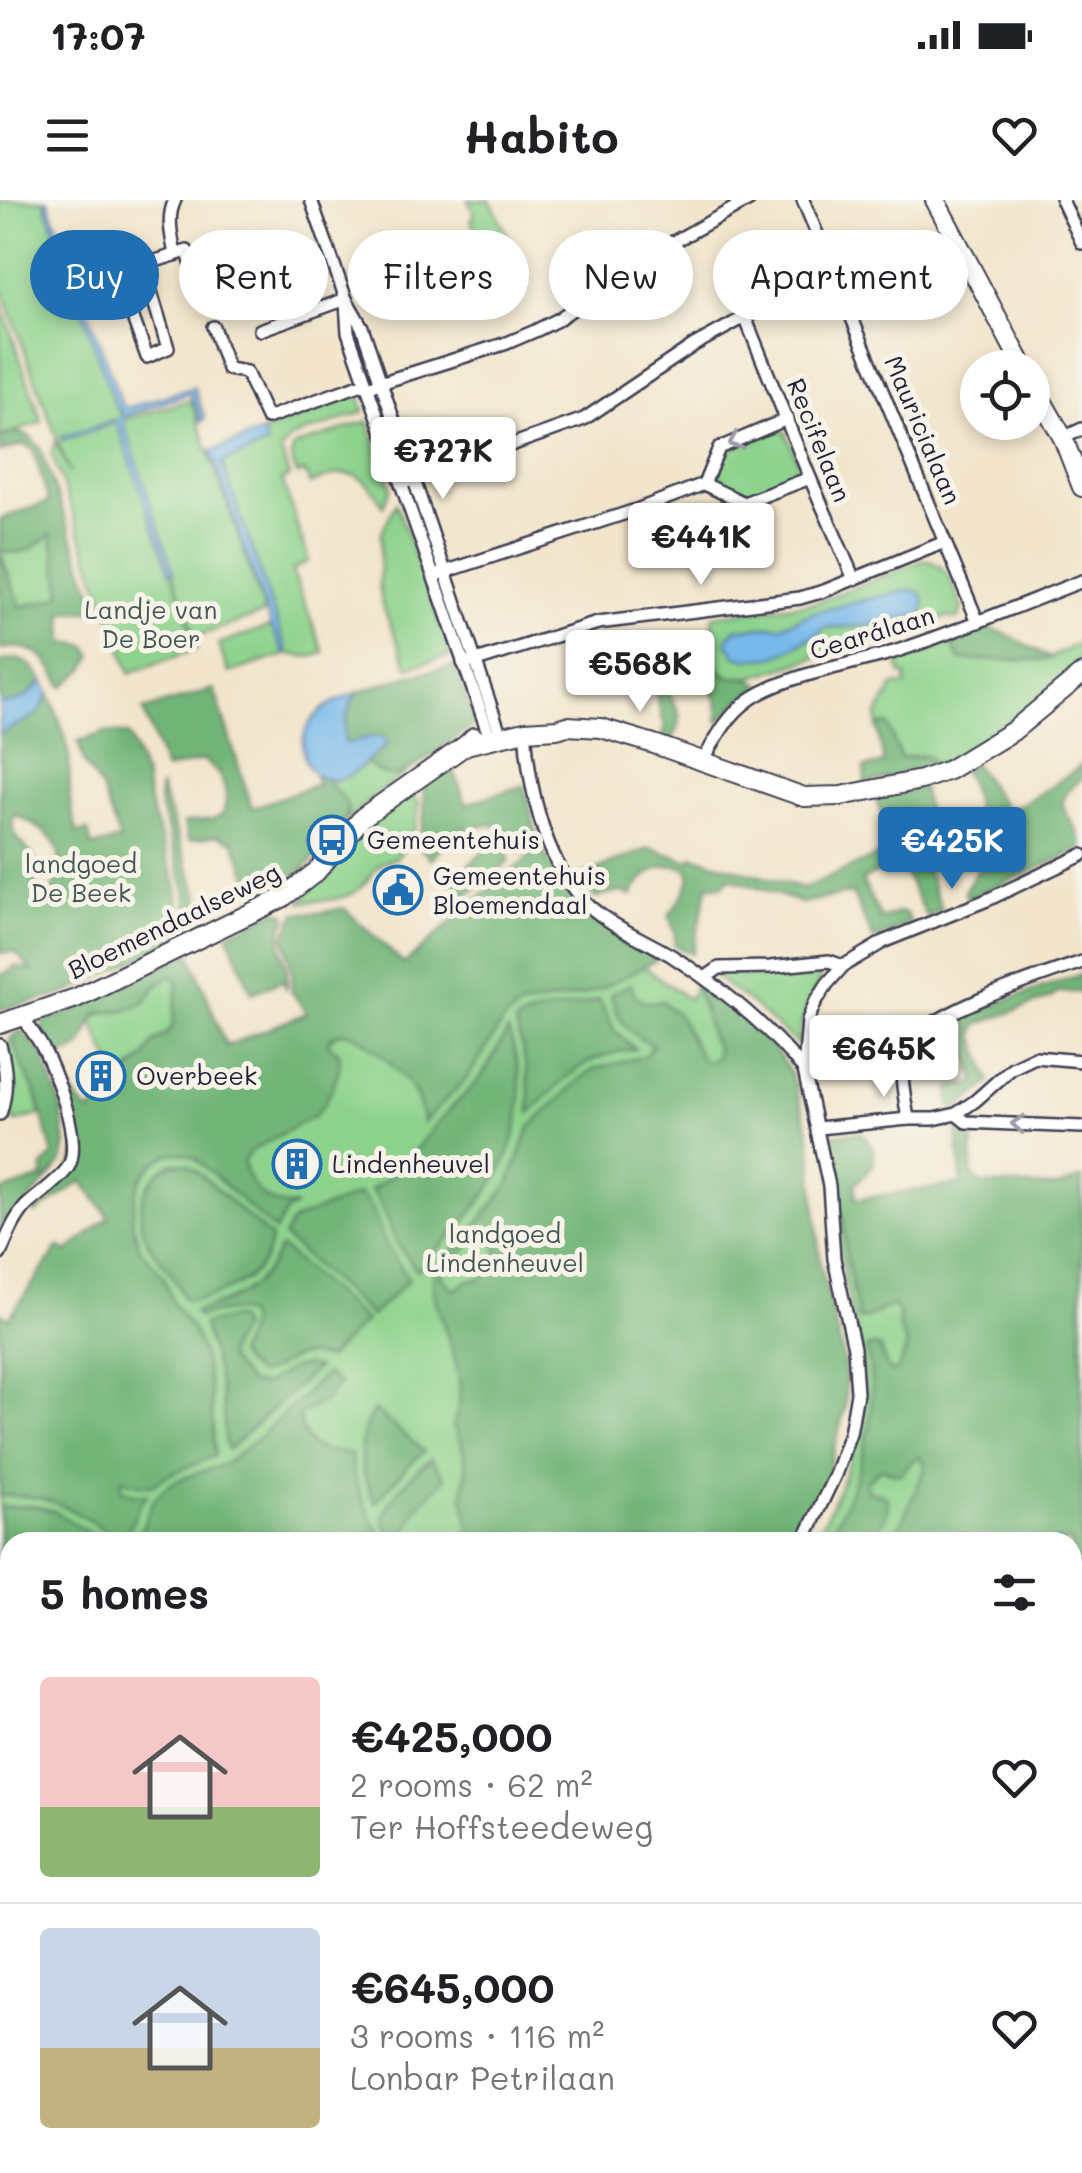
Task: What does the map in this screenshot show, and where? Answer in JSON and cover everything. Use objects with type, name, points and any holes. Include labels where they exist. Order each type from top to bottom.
[{"type":"street","points":[[175,200],[169,223],[175,256]]},
{"type":"street","points":[[311,200],[381,383],[414,479],[439,573],[495,734]]},
{"type":"street","points":[[213,327],[228,369],[246,372],[267,418],[506,344],[535,331],[558,320],[650,255],[749,200]]},
{"type":"street","name":"Mauricialaan","points":[[802,200],[815,230]]},
{"type":"street","points":[[936,200],[1015,350]]},
{"type":"street","points":[[1062,200],[1082,243]]},
{"type":"street","points":[[112,248],[133,251],[142,265],[168,348],[148,357],[112,260],[112,248]]},
{"type":"street","points":[[159,260],[179,255]]},
{"type":"street","points":[[328,304],[346,298]]},
{"type":"street","points":[[346,298],[348,332],[400,484],[439,573]]},
{"type":"street","points":[[260,330],[285,320]]},
{"type":"street","points":[[400,484],[584,420],[694,344],[739,320]]},
{"type":"street","name":"Recifelaan","points":[[746,320],[854,579]]},
{"type":"street","name":"Mauricialaan","points":[[852,320],[978,622]]},
{"type":"street","points":[[1050,416],[1082,488]]},
{"type":"street","points":[[439,573],[639,509],[704,484],[719,448],[786,419]]},
{"type":"street","points":[[1062,438],[1082,430]]},
{"type":"street","points":[[704,484],[744,503],[810,478]]},
{"type":"street","points":[[469,662],[598,623],[800,598],[945,542]]},
{"type":"street","name":"Cearálaan","points":[[703,761],[725,722],[749,700],[770,688],[894,652],[1082,581]]},
{"type":"street","name":"Bloemendaalseweg","points":[[0,1024],[106,984],[282,898],[316,872],[364,817],[466,746],[495,734],[556,722],[601,728],[804,797],[841,796],[949,770],[1013,731],[1082,674]]},
{"type":"street","points":[[525,728],[532,787],[548,840],[582,899],[705,978],[755,1017],[804,1070]]},
{"type":"street","points":[[808,1532],[836,1476],[855,1412],[856,1392],[854,1348],[834,1259],[828,1186],[804,1070],[808,1020],[814,1002],[843,966],[885,941],[1082,856]]},
{"type":"street","points":[[705,978],[719,968],[770,968],[829,961],[843,966]]},
{"type":"street","points":[[908,1119],[902,1060],[917,1032],[967,1006],[1082,962]]},
{"type":"street","points":[[0,1254],[23,1210],[69,1166],[72,1157],[73,1133],[67,1111],[39,1040],[38,1028],[29,1015]]},
{"type":"street","points":[[0,1045],[6,1074],[0,1114]]},
{"type":"street","points":[[818,1128],[956,1114],[1012,1068],[1036,1057],[1082,1061]]},
{"type":"street","points":[[956,1114],[966,1122],[1082,1127]]},
{"type":"green space","name":"Landje van De Boer","points":[[0,200],[44,200],[55,230],[30,230],[30,320],[87,320],[122,420],[191,400],[265,613],[195,637],[173,574],[197,649],[130,673],[51,452],[55,442],[70,474],[0,284]]},
{"type":"green space","points":[[468,200],[490,200],[505,230],[475,230],[471,219],[475,216]]},
{"type":"green space","points":[[0,301],[42,422],[0,437]]},
{"type":"green space","points":[[359,393],[364,412],[291,438],[281,450],[289,477],[282,480],[309,561],[292,570],[324,653],[311,657],[288,654],[222,463],[267,445],[263,432]]},
{"type":"green space","points":[[368,421],[391,488],[383,506],[361,478],[334,475],[310,484],[305,472],[297,474],[292,456],[295,446]]},
{"type":"green space","points":[[778,429],[786,432],[799,465],[795,475],[742,496],[724,486],[718,473],[725,451]]},
{"type":"green space","points":[[15,432],[29,436],[40,448],[99,611],[63,612],[64,643],[85,646],[92,656],[85,669],[63,687],[39,654],[23,648],[0,649],[0,554],[21,607],[57,598],[62,592],[51,534],[28,550],[0,551],[0,519],[49,502],[33,450],[24,444],[0,452],[0,437]]},
{"type":"green space","points":[[396,503],[451,656],[408,667],[382,604],[379,584],[381,533]]},
{"type":"green space","points":[[51,533],[62,592],[57,598],[21,607],[0,551],[28,549]]},
{"type":"green space","points":[[924,560],[945,571],[962,608],[958,619],[946,617],[749,678],[735,678],[718,668],[711,640],[713,616],[817,602]],"holes":[[[909,590],[864,626],[823,628],[783,653],[760,659],[728,644],[728,637],[736,629],[782,626],[815,612]]]},
{"type":"green space","points":[[271,626],[285,655],[229,673],[218,644]]},
{"type":"green space","points":[[988,628],[1051,658],[960,660],[951,643]]},
{"type":"green space","points":[[1082,642],[1082,658],[1032,704],[996,732],[937,766],[921,755],[900,758],[888,725],[877,726],[877,716],[893,687],[906,686],[906,675],[901,674],[898,663],[951,643],[960,660],[1045,660]]},
{"type":"green space","points":[[18,659],[32,666],[43,681],[19,701],[0,703],[0,661]]},
{"type":"green space","points":[[716,665],[728,677],[749,678],[762,686],[740,700],[719,722],[715,697],[698,681],[691,666]]},
{"type":"green space","points":[[455,666],[474,718],[470,728],[432,755],[401,774],[390,776],[366,762],[387,745],[379,736],[345,744],[345,725],[356,693]]},
{"type":"green space","points":[[659,666],[680,718],[670,741],[664,740],[665,727],[648,667]]},
{"type":"green space","points":[[214,689],[252,808],[318,784],[314,773],[327,779],[348,808],[340,828],[313,859],[287,885],[262,899],[234,842],[219,835],[189,840],[184,823],[223,814],[224,784],[203,760],[165,770],[143,710]]},
{"type":"green space","name":"landgoed De Beek","points":[[49,693],[69,755],[70,801],[77,833],[88,831],[92,847],[120,840],[101,788],[85,765],[78,742],[106,732],[128,735],[145,777],[149,802],[177,888],[180,921],[190,934],[64,994],[0,1010],[0,975],[15,966],[32,971],[15,952],[0,953],[0,734],[39,713]],"holes":[[[16,815],[50,837],[59,853],[55,886],[42,899],[35,895],[35,862],[13,827]]]},
{"type":"green space","points":[[888,725],[900,758],[927,756],[937,766],[865,784],[864,768],[884,763],[877,726]]},
{"type":"green space","points":[[366,762],[383,773],[404,774],[344,823],[348,816],[327,779],[343,778]]},
{"type":"green space","points":[[974,764],[1008,812],[1082,765],[1082,779],[1064,797],[1063,805],[1082,849],[967,899],[965,890],[992,848],[991,830],[983,826],[924,861],[942,910],[927,917],[899,862],[862,880],[881,919],[906,913],[911,924],[874,940],[852,893],[802,903],[729,878],[722,886],[708,886],[692,954],[674,945],[675,933],[669,916],[687,888],[689,870],[672,865],[663,867],[648,874],[631,895],[613,893],[595,898],[577,877],[650,848],[690,861],[693,856],[803,889],[892,849],[901,849],[902,835],[889,827],[874,797],[922,787],[929,822],[937,829],[968,819],[976,812],[974,795],[962,770]]},
{"type":"green space","points":[[452,766],[466,804],[524,785],[538,838],[523,852],[517,852],[506,838],[510,832],[500,827],[486,825],[471,831],[462,828],[431,859],[417,844],[424,815],[423,785]]},
{"type":"green space","points":[[160,786],[204,912],[206,926],[196,931],[159,802]]},
{"type":"green space","points":[[411,795],[419,803],[417,818],[410,839],[396,858],[379,866],[347,896],[301,901],[363,830]]},
{"type":"green space","points":[[491,840],[504,848],[509,862],[465,897],[451,881],[488,848],[485,842]]},
{"type":"green space","points":[[539,849],[582,904],[656,953],[656,960],[602,988],[520,1007],[505,1019],[468,1077],[423,1123],[414,1092],[384,1058],[355,1036],[342,1033],[331,1037],[328,1044],[339,1053],[339,1068],[320,1109],[251,1151],[244,1160],[249,1179],[261,1194],[277,1204],[296,1206],[287,1211],[275,1231],[194,1157],[169,1154],[153,1164],[141,1178],[132,1220],[139,1248],[163,1276],[174,1305],[194,1332],[202,1352],[210,1389],[215,1456],[152,1485],[122,1479],[121,1489],[147,1495],[125,1532],[107,1532],[48,1500],[0,1496],[0,1312],[9,1318],[59,1246],[67,1252],[109,1217],[82,1181],[34,1212],[66,1174],[77,1145],[76,1130],[47,1050],[42,1022],[89,1004],[190,953],[226,1046],[307,1013],[291,991],[293,976],[284,936],[296,913],[344,908],[404,964]],"holes":[[[170,975],[178,985],[173,1024],[168,1033],[152,1044],[145,1057],[89,1112],[62,1076],[62,1056],[80,1047],[96,1014],[135,1007]]]},
{"type":"green space","name":"landgoed Lindenheuvel","points":[[562,906],[688,999],[695,982],[703,1010],[771,1060],[781,1532],[0,1532],[0,1419],[136,1271],[101,1187],[226,1047]]},
{"type":"green space","points":[[278,910],[287,918],[280,937],[287,970],[286,988],[283,980],[252,993],[228,934]]},
{"type":"green space","points":[[820,970],[798,1045],[707,971],[762,976]]},
{"type":"green space","points":[[1082,974],[1079,992],[1058,992],[978,1024],[974,1034],[991,1082],[956,1110],[950,1106],[951,1087],[971,1085],[976,1080],[959,1033],[914,1048],[946,1025]]},
{"type":"green space","points":[[170,975],[178,985],[173,1024],[124,1075],[108,1056],[92,1020],[103,1013],[140,1005]]},
{"type":"green space","points":[[695,982],[735,1011],[775,1049],[791,1074],[810,1133],[820,1263],[846,1378],[845,1407],[818,1502],[799,1532],[468,1532],[463,1497],[466,1466],[453,1425],[460,1398],[459,1384],[434,1294],[434,1270],[468,1236],[509,1184],[529,1129],[536,1121],[581,1078],[595,1069],[645,1056],[653,1045],[625,1025],[611,994],[631,984],[642,1000],[663,1001],[678,1014],[701,1058],[714,1060],[716,1047]],"holes":[[[482,1233],[499,1249],[489,1272],[455,1290],[440,1276]]]},
{"type":"green space","points":[[599,999],[614,1030],[635,1049],[601,1057],[576,1070],[530,1113],[526,1068],[515,1023],[535,1014]]},
{"type":"green space","points":[[20,1030],[41,1052],[61,1104],[66,1145],[62,1162],[34,1195],[0,1248],[0,1192],[43,1178],[43,1167],[53,1155],[37,1097],[17,1053],[14,1041]]},
{"type":"green space","points":[[508,1031],[518,1069],[520,1104],[515,1135],[487,1193],[417,1271],[396,1242],[371,1189],[403,1165],[476,1083]]},
{"type":"green space","points":[[15,1035],[41,1114],[16,1122],[8,1115],[9,1048],[10,1038]]},
{"type":"green space","points":[[957,1130],[973,1131],[972,1175],[981,1184],[1058,1187],[1082,1178],[1082,1532],[896,1532],[924,1471],[920,1457],[901,1474],[882,1468],[867,1481],[867,1490],[886,1496],[888,1503],[878,1532],[830,1532],[857,1473],[869,1424],[871,1398],[866,1348],[880,1348],[891,1372],[898,1370],[907,1346],[899,1327],[899,1313],[893,1306],[859,1320],[843,1216],[837,1216],[828,1139],[834,1134],[861,1132],[873,1148],[874,1164],[855,1185],[856,1199],[962,1184]]},
{"type":"green space","points":[[174,1163],[187,1164],[197,1171],[271,1238],[257,1270],[216,1295],[184,1299],[144,1232],[143,1198],[154,1177]]},
{"type":"green space","points":[[359,1194],[372,1209],[387,1247],[409,1279],[371,1316],[284,1237],[296,1219]]},
{"type":"green space","points":[[1082,1204],[1082,1532],[817,1532],[848,1466],[864,1402],[861,1360],[843,1274],[837,1216],[842,1215],[860,1320],[857,1276]]},
{"type":"green space","points":[[282,1248],[365,1321],[327,1359],[305,1355],[258,1375],[237,1354],[248,1326],[243,1313],[225,1311],[198,1317],[194,1312],[222,1303],[255,1284]]},
{"type":"green space","points":[[233,1318],[241,1329],[228,1351],[228,1359],[249,1383],[263,1385],[296,1367],[317,1368],[228,1450],[218,1377],[203,1326]]},
{"type":"green space","points":[[325,1374],[339,1383],[327,1399],[299,1415],[301,1427],[314,1446],[351,1453],[358,1488],[379,1532],[140,1532],[155,1498],[166,1487],[225,1464],[262,1435]]},
{"type":"green space","points":[[374,1410],[424,1451],[375,1503],[361,1456],[363,1433]]},
{"type":"green space","points":[[431,1459],[445,1478],[416,1509],[406,1532],[389,1532],[383,1521],[402,1486]]},
{"type":"green space","points":[[34,1506],[54,1511],[88,1532],[0,1532],[0,1507]]},
{"type":"water","points":[[44,200],[48,200],[59,230],[54,230]]},
{"type":"water","points":[[85,320],[91,320],[122,405],[127,408],[194,387],[205,419],[201,422],[190,393],[128,415],[123,422],[174,572],[170,573],[117,424],[63,441],[62,437],[118,419],[123,413],[115,406]]},
{"type":"water","points":[[263,432],[267,445],[222,463],[288,654],[285,655],[271,626],[211,451]]},
{"type":"water","points":[[909,590],[924,597],[924,611],[920,614],[864,626],[828,627],[772,657],[746,659],[736,656],[728,644],[736,629],[782,626],[815,612]]},
{"type":"water","points":[[43,681],[49,693],[39,713],[0,734],[0,703],[19,701]]},
{"type":"water","points":[[356,693],[345,724],[345,744],[379,736],[387,744],[349,775],[325,779],[316,775],[305,760],[305,732],[325,708]]},
{"type":"place","name":"Gemeentehuis","points":[[332,840]]},
{"type":"place","name":"Gemeentehuis Bloemendaal","points":[[398,890]]},
{"type":"place","name":"Overbeek","points":[[101,1076]]},
{"type":"place","name":"Lindenheuvel","points":[[297,1164]]}]
